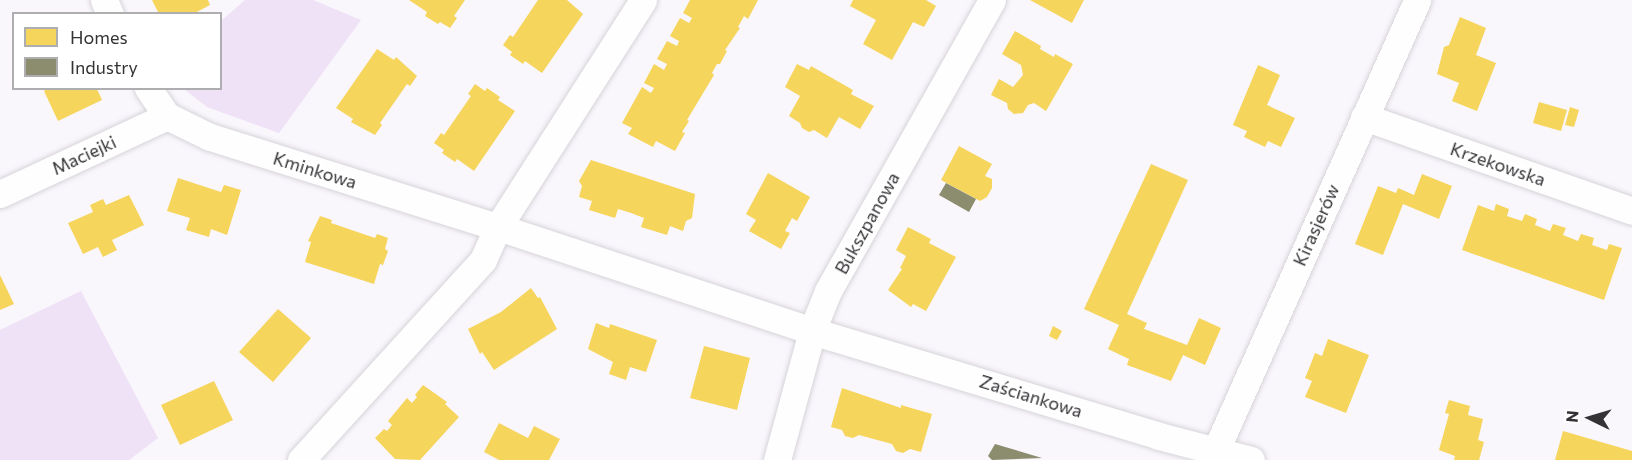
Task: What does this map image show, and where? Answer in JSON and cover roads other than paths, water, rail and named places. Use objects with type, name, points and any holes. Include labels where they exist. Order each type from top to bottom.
[{"type":"street","points":[[301,460],[483,260],[498,227],[643,0]]},
{"type":"street","name":"Bukszpanowa","points":[[777,460],[812,331],[828,291],[992,0]]},
{"type":"street","name":"Kirasjerów","points":[[1215,450],[1417,0]]},
{"type":"street","name":"Kminkowa","points":[[149,90],[167,116],[210,137],[498,227],[812,331]]},
{"type":"street","name":"Maciejki","points":[[0,195],[167,116]]},
{"type":"street","name":"Krzekowska","points":[[1364,117],[1632,211]]},
{"type":"street","name":"Zaściankowa","points":[[812,331],[1159,436],[1251,460]]}]
